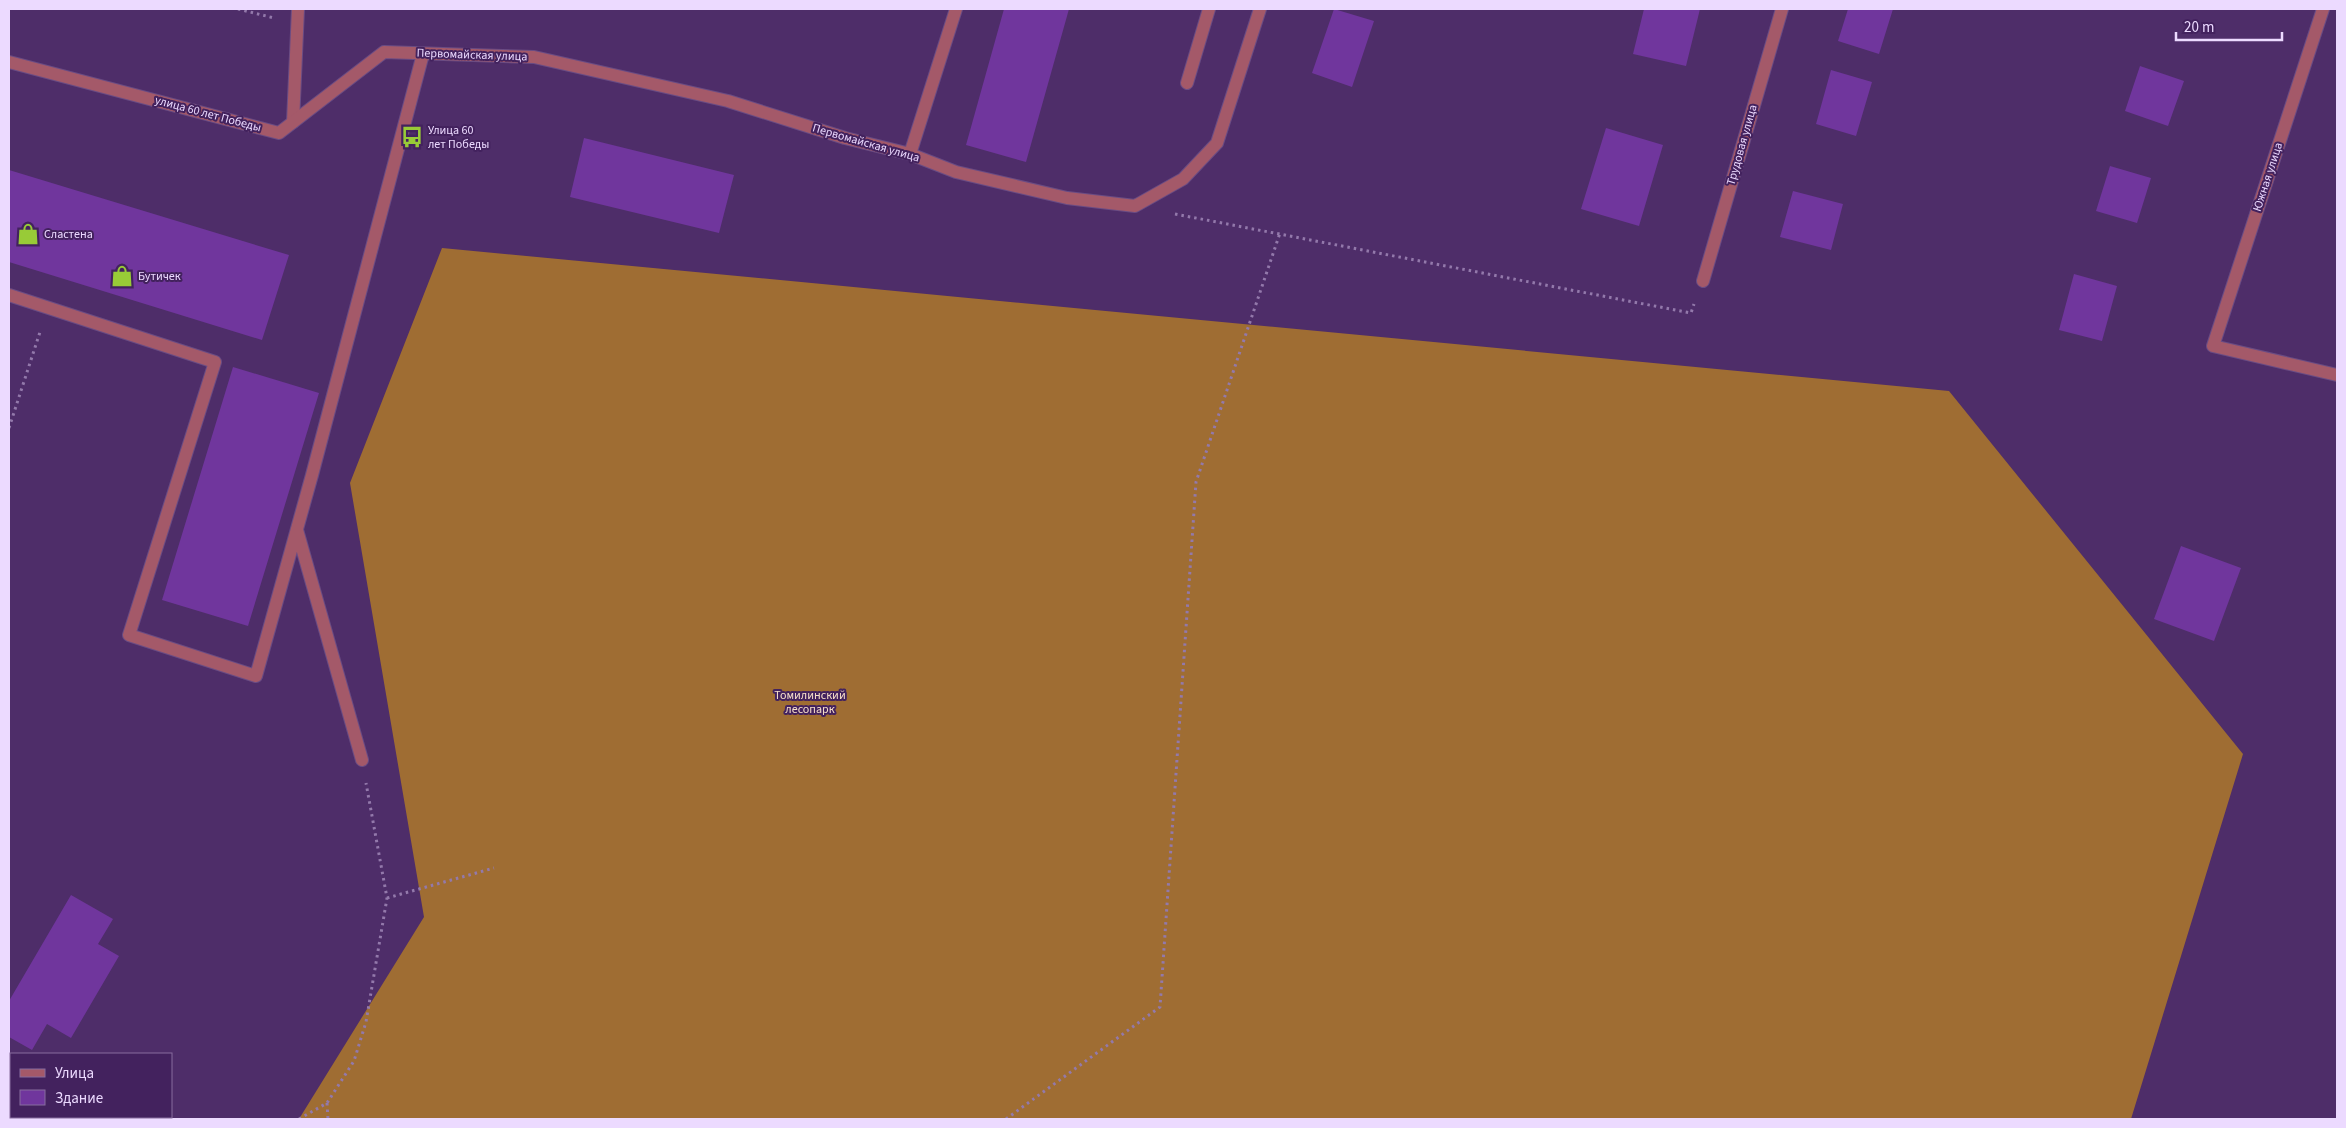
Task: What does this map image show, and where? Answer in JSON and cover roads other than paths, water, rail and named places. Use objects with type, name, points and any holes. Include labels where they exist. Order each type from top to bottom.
[{"type":"street","points":[[293,122],[298,9]]},
{"type":"street","points":[[910,154],[956,9]]},
{"type":"street","points":[[1187,83],[1209,9]]},
{"type":"street","name":"Первомайская улица","points":[[384,52],[534,57],[728,102],[845,138],[910,154],[956,172],[1057,196],[1135,206],[1183,179],[1217,143],[1260,9]]},
{"type":"street","name":"Трудовая улица","points":[[1703,280],[1782,9]]},
{"type":"street","name":"Южная улица","points":[[2323,9],[2213,346],[2337,375]]},
{"type":"street","name":"улица 60 лет Победы","points":[[9,62],[278,133],[384,52]]},
{"type":"street","points":[[9,295],[215,362],[129,634],[256,676],[297,530],[423,54]]},
{"type":"street","points":[[297,530],[362,760]]},
{"type":"place","name":"Улица 60 лет Победы","points":[[412,137]]},
{"type":"place","name":"Сластена","points":[[28,234]]},
{"type":"place","name":"Бутичек","points":[[122,276]]},
{"type":"park label","name":"Томилинский лесопарк","points":[[810,702]]}]
